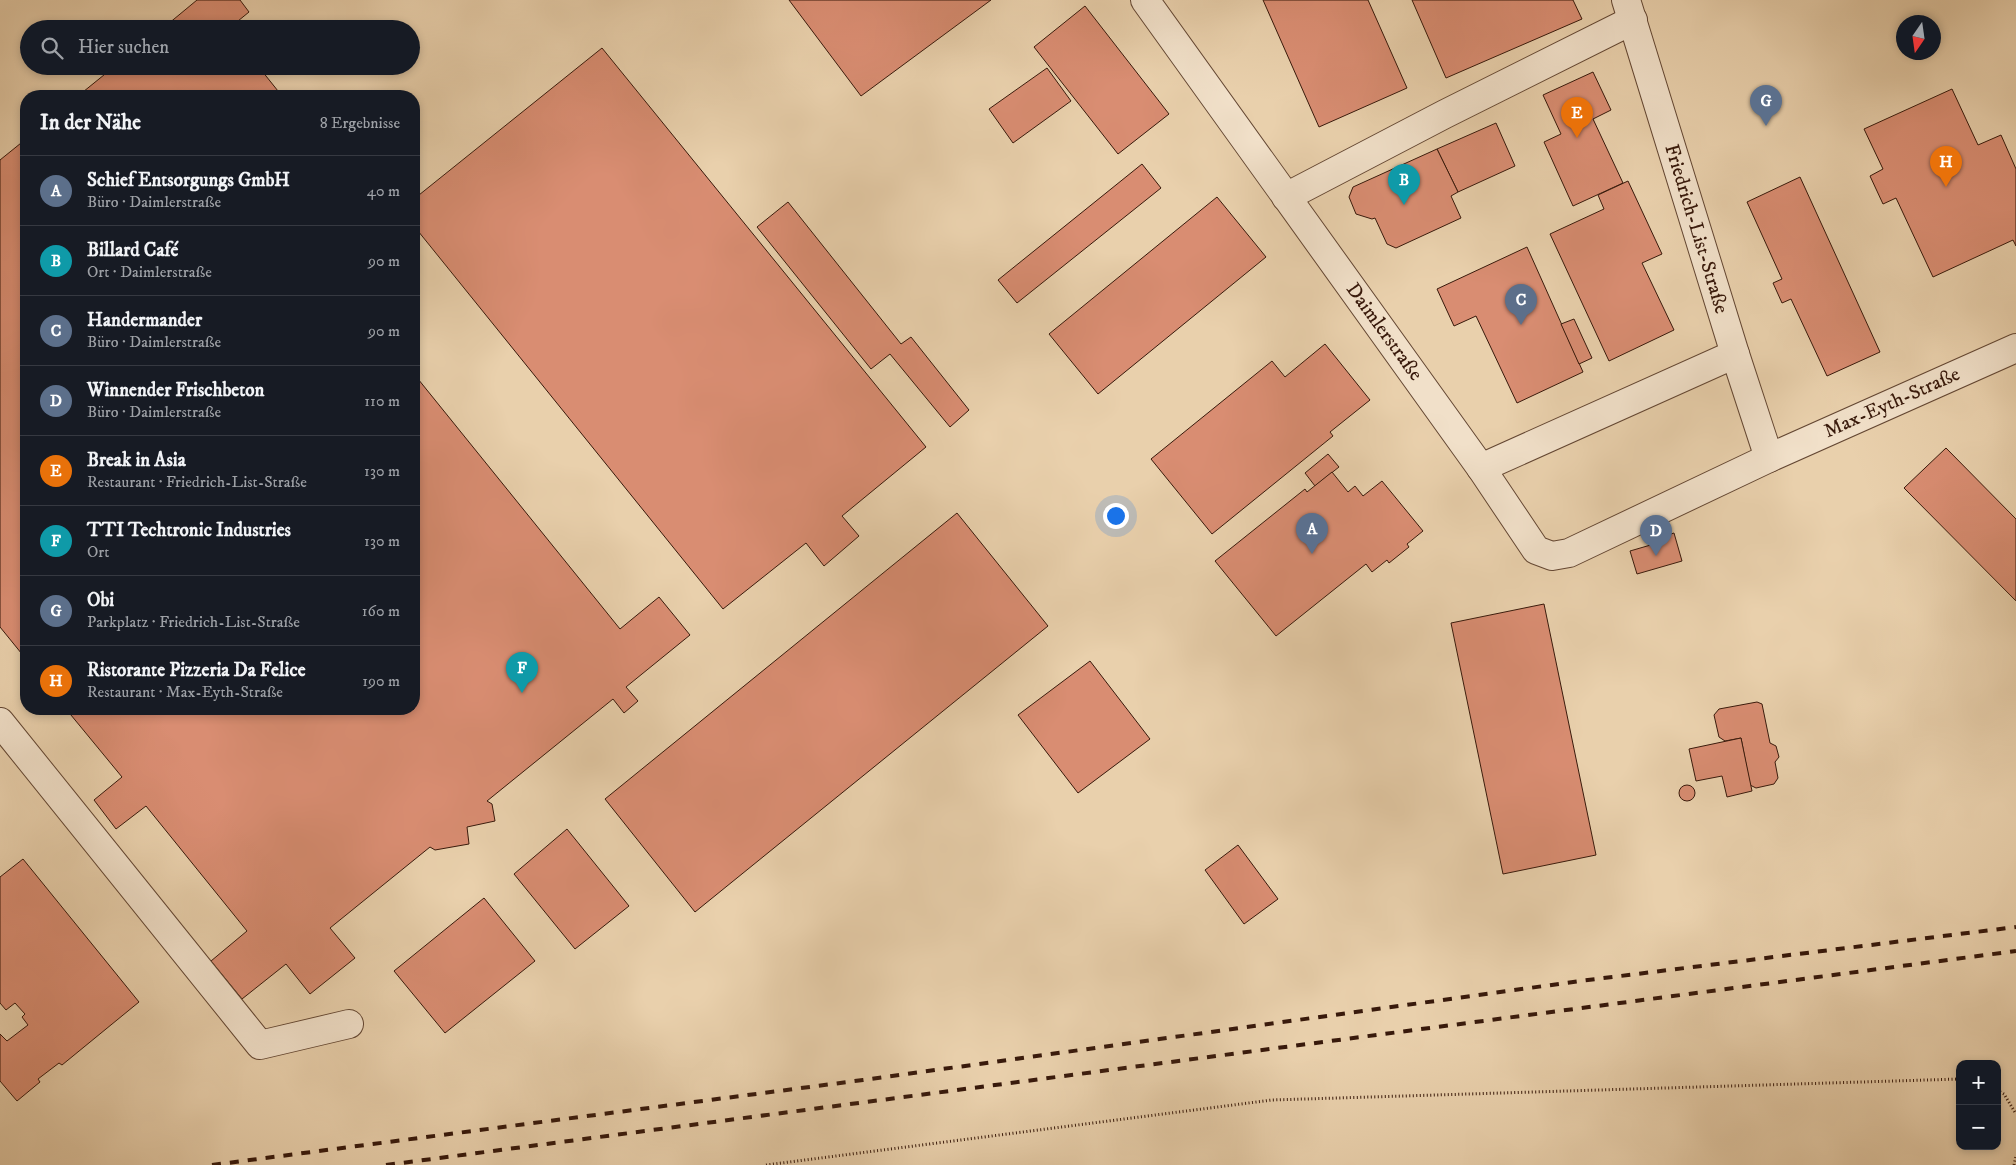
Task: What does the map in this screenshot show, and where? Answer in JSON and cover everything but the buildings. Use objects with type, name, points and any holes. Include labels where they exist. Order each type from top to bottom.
[{"type":"street","name":"Daimlerstraße","points":[[1145,0],[1481,468],[1536,550],[1552,556],[1569,553],[1769,458]]},
{"type":"street","points":[[1286,197],[1444,114],[1629,10]]},
{"type":"street","name":"Friedrich-List-Straße","points":[[1629,10],[1769,458]]},
{"type":"street","name":"Max-Eyth-Straße","points":[[1769,458],[2016,348]]},
{"type":"street","points":[[1481,468],[1735,354]]},
{"type":"street","points":[[0,722],[260,1045],[349,1024]]},
{"type":"path","points":[[766,1165],[1272,1100],[1956,1079]]},
{"type":"path","points":[[2001,1092],[2016,1114]]},
{"type":"path","points":[[2014,1165],[2016,1156]]},
{"type":"railway","points":[[212,1165],[863,1080],[1580,981],[2016,927]]},
{"type":"railway","points":[[386,1165],[2016,951]]},
{"type":"place","name":"Obi","points":[[1766,126]]},
{"type":"place","name":"Break in Asia","points":[[1577,138]]},
{"type":"place","name":"Ristorante Pizzeria Da Felice","points":[[1946,187]]},
{"type":"place","name":"Billard Café","points":[[1404,205]]},
{"type":"place","name":"Handermander","points":[[1521,325]]},
{"type":"place","name":"Schief Entsorgungs GmbH","points":[[1312,554]]},
{"type":"place","name":"Winnender Frischbeton","points":[[1656,556]]},
{"type":"place","name":"TTI Techtronic Industries","points":[[522,693]]}]
